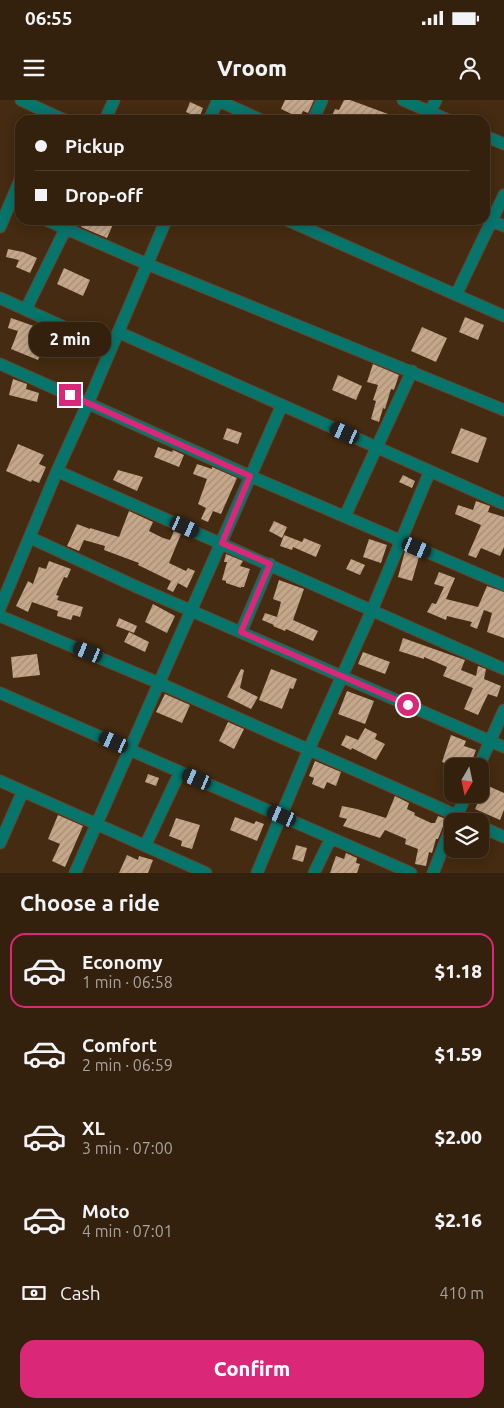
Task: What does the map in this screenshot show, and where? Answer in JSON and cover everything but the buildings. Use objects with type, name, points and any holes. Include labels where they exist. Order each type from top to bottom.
[{"type":"street","points":[[21,100],[45,115]]},
{"type":"street","points":[[107,115],[114,100]]},
{"type":"street","points":[[211,115],[218,100],[250,115]]},
{"type":"street","points":[[315,115],[322,100]]},
{"type":"street","points":[[403,100],[437,115]]},
{"type":"street","points":[[430,112],[436,100]]},
{"type":"street","points":[[490,138],[504,144]]},
{"type":"street","points":[[490,217],[504,195]]},
{"type":"street","points":[[0,227],[15,204]]},
{"type":"street","points":[[490,221],[504,226]]},
{"type":"street","points":[[56,225],[504,410]]},
{"type":"street","points":[[0,608],[164,225]]},
{"type":"street","points":[[298,225],[504,316]]},
{"type":"street","points":[[456,295],[486,225]]},
{"type":"street","points":[[26,310],[65,230]]},
{"type":"street","points":[[0,298],[110,348]]},
{"type":"street","points":[[118,332],[504,504]]},
{"type":"street","points":[[0,364],[250,476],[504,585]]},
{"type":"street","points":[[345,516],[412,371]]},
{"type":"street","points":[[75,873],[282,405]]},
{"type":"street","points":[[57,471],[504,669]]},
{"type":"street","points":[[257,873],[430,472]]},
{"type":"street","points":[[31,538],[504,748]]},
{"type":"street","points":[[241,632],[270,564]]},
{"type":"street","points":[[0,616],[159,682],[309,749],[444,816]]},
{"type":"street","points":[[0,693],[411,873]]},
{"type":"street","points":[[483,758],[504,710]]},
{"type":"street","points":[[145,846],[180,772]]},
{"type":"street","points":[[0,782],[206,873]]},
{"type":"street","points":[[0,843],[23,791]]},
{"type":"street","points":[[489,830],[504,837]]},
{"type":"street","points":[[314,873],[331,838]]},
{"type":"street","points":[[433,873],[444,846]]},
{"type":"route","points":[[70,395],[250,476],[222,543],[270,564],[241,632],[408,705]]}]
